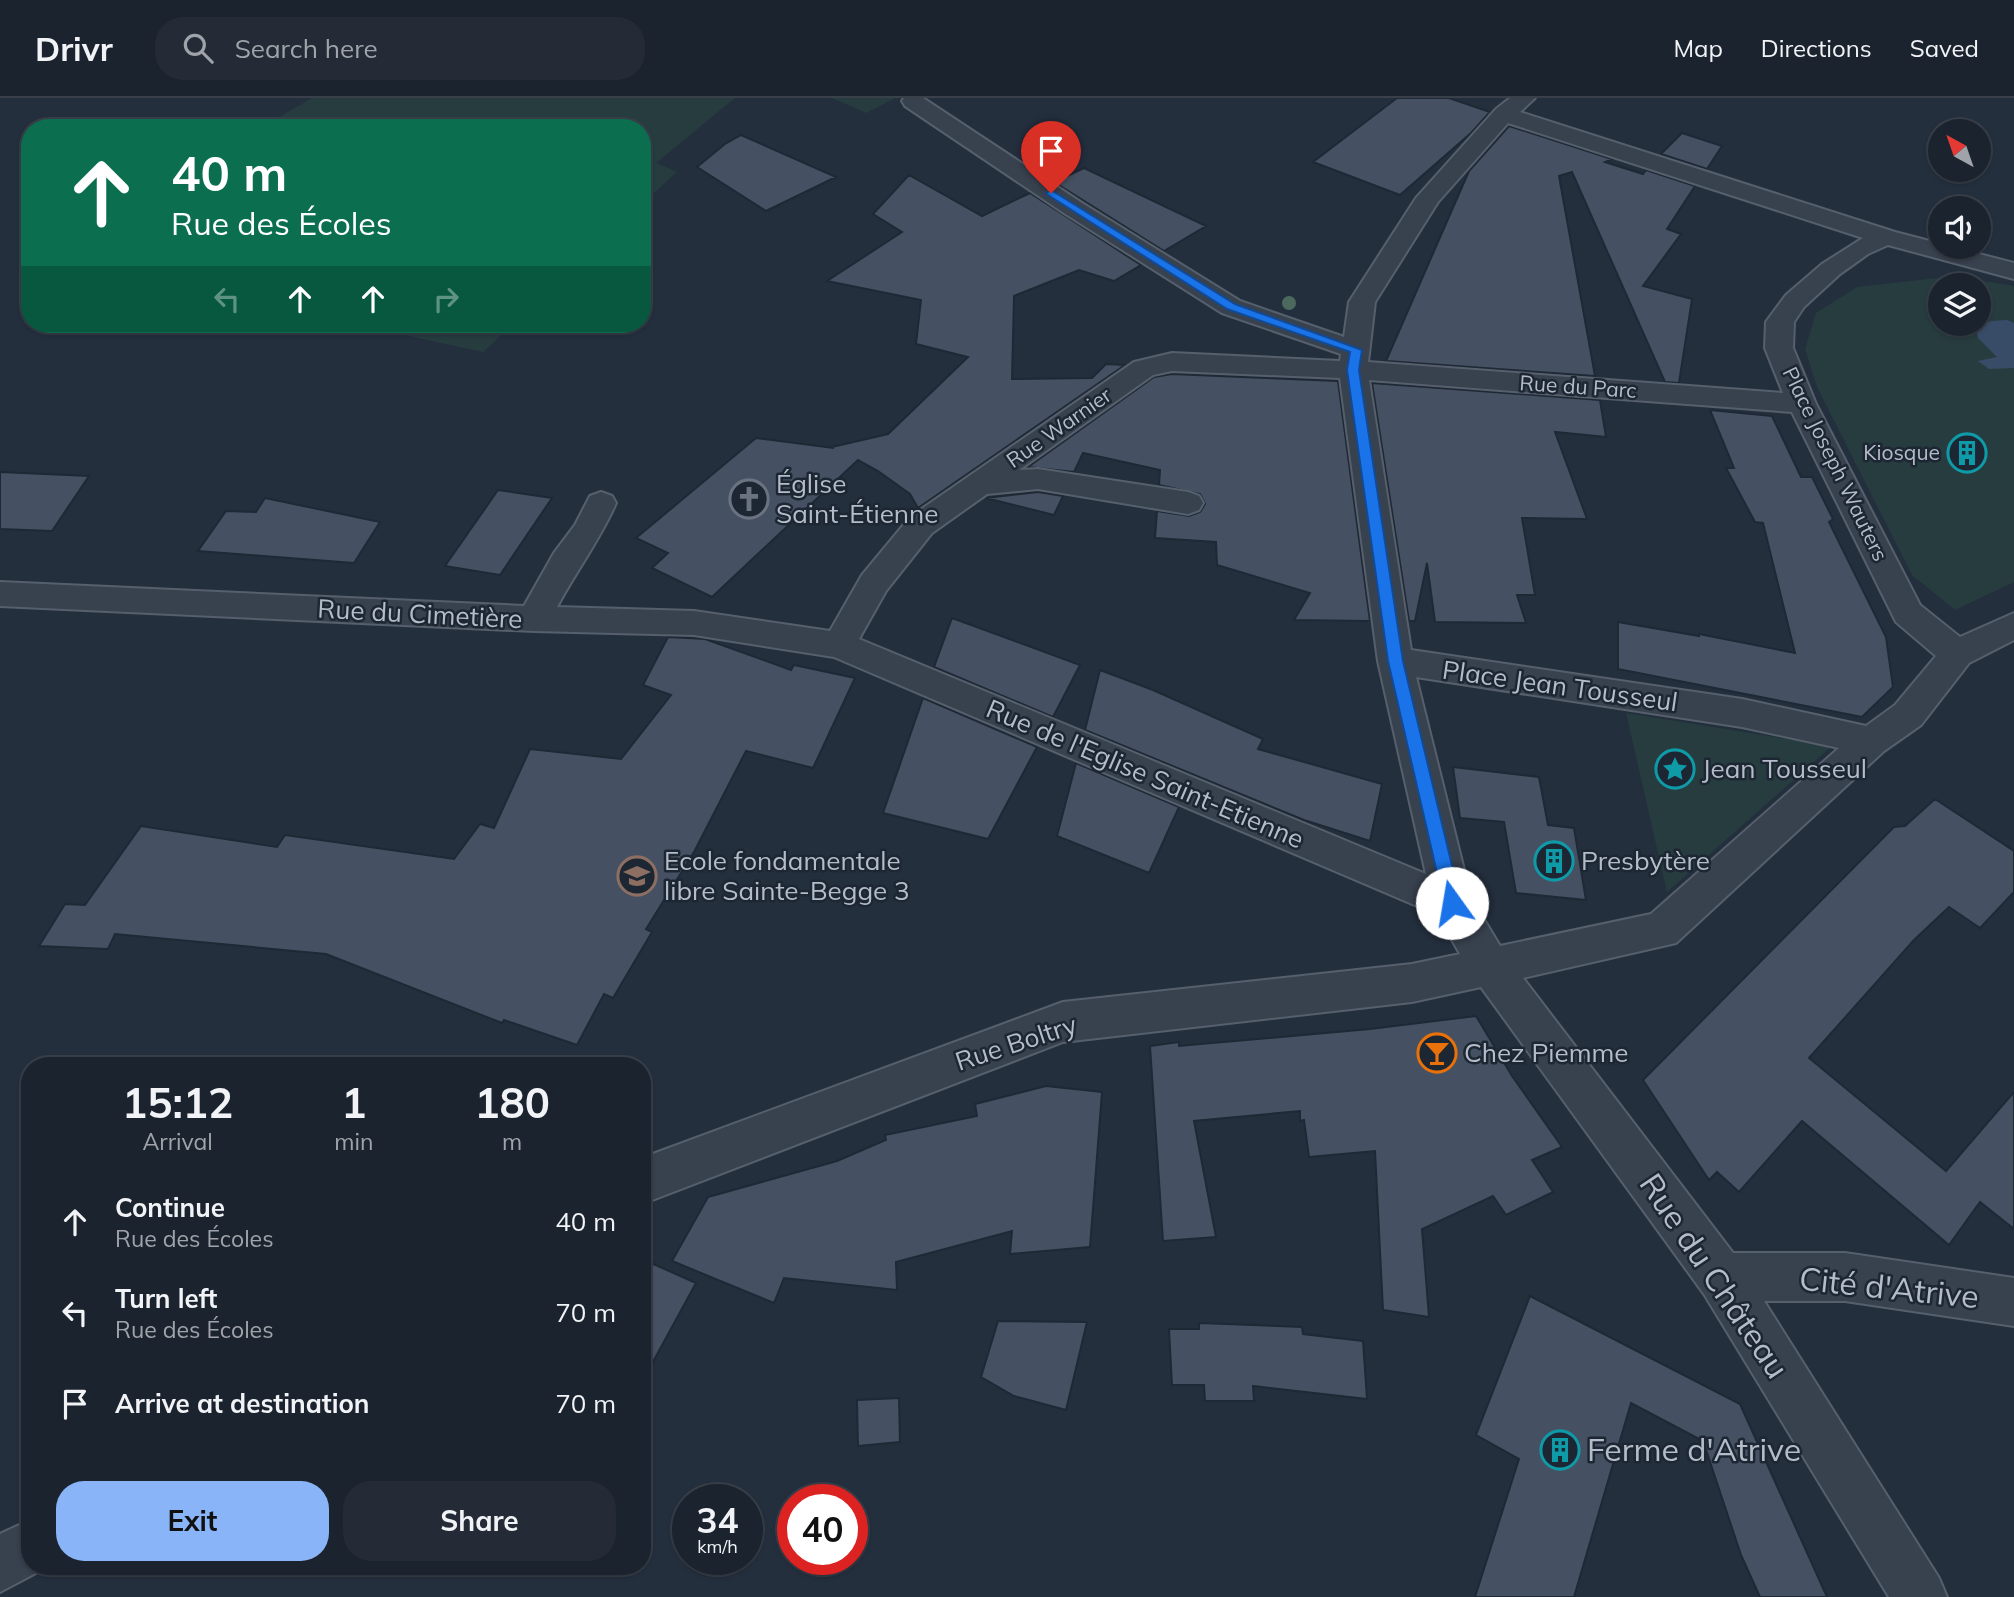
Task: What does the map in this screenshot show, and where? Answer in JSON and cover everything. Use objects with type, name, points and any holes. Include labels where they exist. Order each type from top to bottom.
[{"type":"street","points":[[913,101],[1073,208],[1231,307],[1354,360]]},
{"type":"street","points":[[1395,661],[1354,360],[1362,302],[1427,198],[1514,106],[1886,237],[2014,271]]},
{"type":"street","name":"Place Joseph Wauters","points":[[1886,237],[1859,249],[1840,262],[1795,301],[1780,322],[1779,348],[1802,404],[1908,613],[1957,654]]},
{"type":"street","name":"Rue Warnier","points":[[838,645],[874,583],[921,526],[1144,368],[1172,362],[1354,360]]},
{"type":"street","name":"Rue du Parc","points":[[1354,360],[1802,404]]},
{"type":"street","points":[[979,485],[1038,480],[1188,503]]},
{"type":"street","points":[[522,619],[589,529],[601,503]]},
{"type":"street","name":"Rue du Cimetière","points":[[0,594],[522,619],[694,624],[838,645]]},
{"type":"street","points":[[1490,967],[1662,930],[1871,741],[1908,715],[1957,654],[2014,625]]},
{"type":"street","name":"Rue de l'Eglise Saint-Etienne","points":[[838,645],[1452,903]]},
{"type":"street","name":"Place Jean Tousseul","points":[[1490,967],[1452,903],[1395,661],[1742,713],[1871,741]]},
{"type":"street","name":"Rue Boltry","points":[[651,1178],[1063,1022],[1412,983],[1490,967]]},
{"type":"street","name":"Rue du Château","points":[[1490,967],[1721,1277],[1920,1597]]},
{"type":"street","name":"Cité d'Atrive","points":[[1721,1277],[1844,1277],[2014,1303]]},
{"type":"street","points":[[0,1565],[21,1552]]},
{"type":"green space","points":[[312,98],[735,98],[656,163],[677,172],[651,196],[651,119],[276,119]]},
{"type":"green space","points":[[832,98],[895,98],[866,113]]},
{"type":"green space","points":[[1928,279],[1928,336],[1991,336],[1991,282],[2014,286],[2014,582],[1955,610],[1912,575],[1817,387],[1805,349],[1816,313],[1857,287]]},
{"type":"green space","points":[[395,333],[503,333],[483,352]]},
{"type":"green space","points":[[1626,713],[1832,746],[1667,892]]},
{"type":"water","points":[[2007,320],[2014,323],[2014,368],[1989,369],[1978,361],[1997,357],[1978,336],[1991,336],[1991,321]]},
{"type":"building","points":[[1397,98],[1449,98],[1490,112],[1471,133],[1400,195],[1313,162]]},
{"type":"building","points":[[1509,126],[1612,159],[1605,162],[1643,174],[1646,170],[1695,186],[1667,229],[1681,234],[1643,286],[1692,299],[1679,383],[1665,382],[1572,172],[1559,176],[1595,376],[1386,361],[1469,171]]},
{"type":"building","points":[[1682,133],[1722,146],[1707,169],[1661,154]]},
{"type":"building","points":[[741,135],[836,177],[766,211],[697,167],[725,144]]},
{"type":"building","points":[[1084,168],[1206,226],[1164,251],[1054,182]]},
{"type":"building","points":[[909,175],[982,216],[1030,193],[1141,265],[1114,281],[1079,270],[1014,296],[1012,379],[1092,378],[1106,364],[1125,365],[918,508],[910,494],[858,460],[712,597],[652,568],[668,553],[636,538],[756,438],[834,448],[832,447],[888,434],[968,357],[916,344],[921,300],[827,281],[902,232],[873,214]]},
{"type":"building","points":[[1172,374],[1338,381],[1370,621],[1294,620],[1310,593],[1217,565],[1216,542],[1155,538],[1157,511],[1189,516],[1200,512],[1205,504],[1200,494],[1159,485],[1160,470],[1083,453],[1074,472],[1028,467],[1154,377]]},
{"type":"building","points":[[1372,383],[1600,400],[1606,437],[1555,432],[1587,519],[1522,518],[1535,595],[1517,595],[1526,623],[1435,622],[1427,563],[1415,621],[1409,621]]},
{"type":"building","points":[[1710,410],[1772,416],[1801,477],[1812,477],[1833,519],[1829,522],[1886,637],[1893,687],[1862,717],[1618,669],[1618,622],[1699,634],[1795,653],[1763,523],[1755,522],[1726,468],[1734,468]]},
{"type":"building","points":[[0,472],[89,476],[52,531],[0,529]]},
{"type":"building","points":[[498,490],[552,498],[500,575],[445,566]]},
{"type":"building","points":[[1038,492],[1063,496],[1054,515],[986,498]]},
{"type":"building","points":[[265,498],[380,522],[354,563],[198,551],[226,511],[256,512]]},
{"type":"building","points":[[952,618],[1080,665],[1053,717],[934,667]]},
{"type":"building","points":[[668,637],[705,639],[791,670],[794,665],[855,678],[813,768],[746,751],[694,852],[646,929],[652,932],[613,998],[604,994],[577,1045],[504,1020],[502,1023],[326,954],[115,934],[108,949],[39,946],[65,904],[85,905],[141,826],[277,847],[285,835],[454,859],[480,824],[494,828],[530,749],[621,759],[671,695],[643,685]]},
{"type":"building","points":[[1100,670],[1153,690],[1263,739],[1258,749],[1382,784],[1370,841],[1304,820],[1085,730]]},
{"type":"building","points":[[923,698],[1037,747],[988,839],[883,813]]},
{"type":"building","points":[[1076,763],[1179,807],[1149,873],[1057,836]]},
{"type":"building","name":"Presbytère","points":[[1453,767],[1539,777],[1548,825],[1574,828],[1586,900],[1516,893],[1504,822],[1460,818]]},
{"type":"building","points":[[1935,799],[2014,851],[2014,892],[1980,928],[1949,907],[1914,940],[1809,1058],[1946,1171],[2014,1092],[2014,1229],[1980,1202],[1949,1245],[1802,1121],[1739,1192],[1717,1172],[1709,1180],[1643,1080],[1894,827],[1905,826]]},
{"type":"building","points":[[1476,1016],[1512,1076],[1562,1147],[1532,1160],[1553,1192],[1506,1215],[1493,1196],[1422,1229],[1429,1317],[1383,1310],[1375,1151],[1309,1157],[1304,1120],[1300,1121],[1300,1111],[1194,1121],[1216,1237],[1163,1241],[1150,1046],[1179,1042],[1179,1046],[1370,1029]]},
{"type":"building","points":[[1046,1086],[1102,1092],[1090,1247],[1010,1254],[1012,1231],[896,1262],[897,1290],[784,1278],[774,1303],[672,1261],[708,1197],[837,1161],[886,1140],[885,1135],[977,1116],[975,1104]]},
{"type":"building","points":[[651,1263],[696,1283],[651,1366]]},
{"type":"building","name":"Ferme d'Atrive","points":[[1530,1296],[1740,1404],[1827,1597],[1760,1597],[1741,1555],[1703,1441],[1631,1403],[1574,1597],[1475,1597],[1519,1459],[1476,1435]]},
{"type":"building","points":[[998,1321],[1087,1322],[1066,1410],[1014,1396],[981,1377]]},
{"type":"building","points":[[1199,1323],[1302,1327],[1303,1334],[1363,1341],[1367,1399],[1253,1386],[1254,1401],[1205,1401],[1204,1385],[1172,1385],[1169,1329],[1199,1329]]},
{"type":"building","points":[[899,1398],[900,1442],[858,1446],[857,1400]]},
{"type":"place","name":"Kiosque","points":[[1967,453]]},
{"type":"place","name":"Église Saint-Étienne","points":[[749,499]]},
{"type":"place","name":"Jean Tousseul","points":[[1675,769]]},
{"type":"place","name":"Presbytère","points":[[1554,861]]},
{"type":"place","name":"Ecole fondamentale libre Sainte-Begge 3","points":[[637,876]]},
{"type":"place","name":"Chez Piemme","points":[[1437,1053]]},
{"type":"place","name":"Ferme d'Atrive","points":[[1560,1450]]},
{"type":"route","points":[[1051,193],[1231,307],[1356,350],[1353,370],[1395,661],[1452,903]]}]
